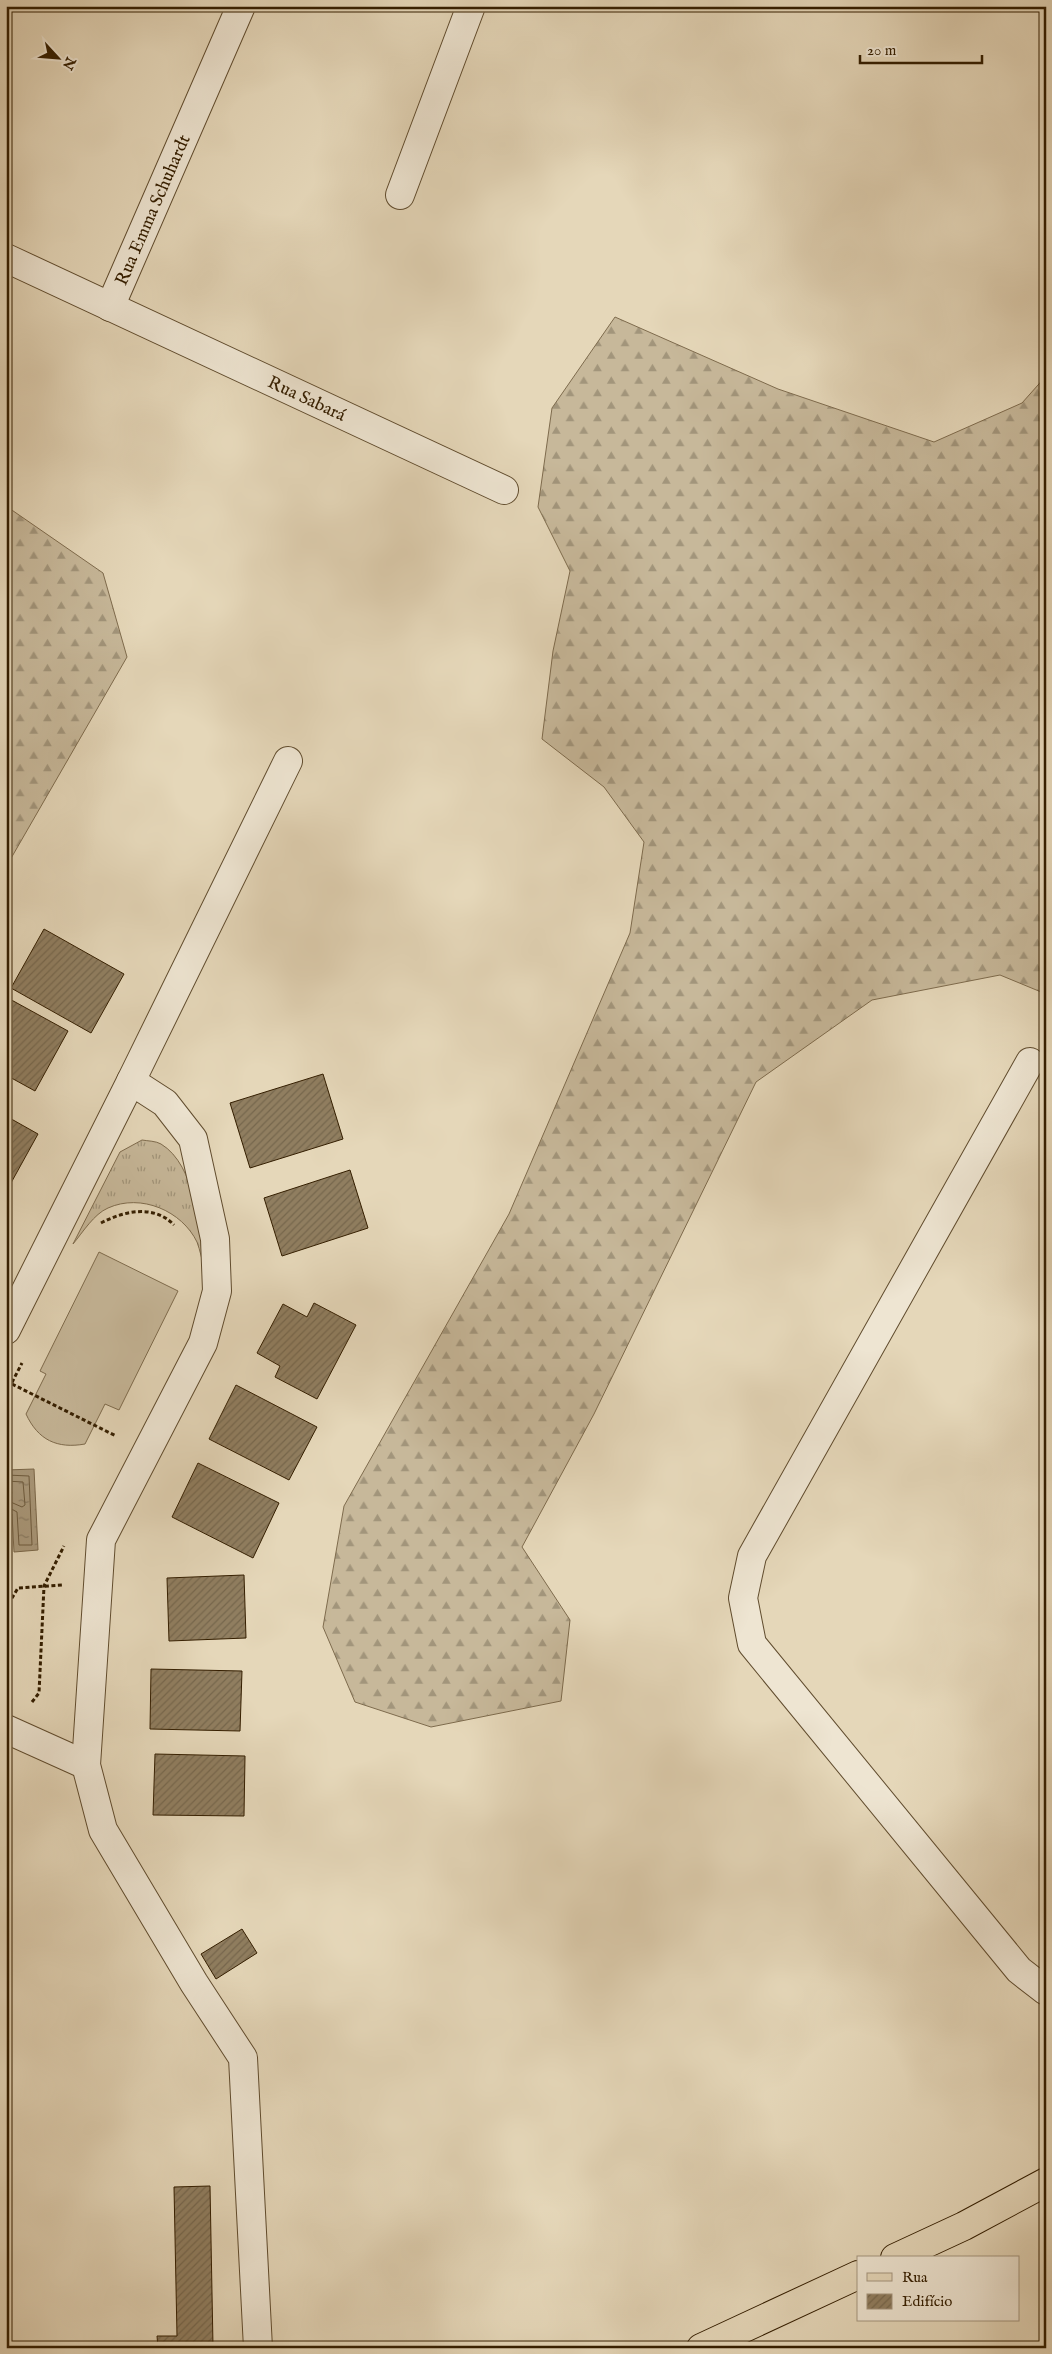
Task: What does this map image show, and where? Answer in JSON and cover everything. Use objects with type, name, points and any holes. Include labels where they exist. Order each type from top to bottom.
[{"type":"main road","points":[[899,2256],[964,2226],[1046,2182]]},
{"type":"main road","points":[[701,2348],[857,2275]]},
{"type":"street","name":"Rua Emma Schuhardt","points":[[6,258],[110,307],[241,6]]},
{"type":"street","points":[[400,196],[471,6]]},
{"type":"street","name":"Rua Sabará","points":[[110,307],[504,490]]},
{"type":"street","points":[[6,1330],[288,761]]},
{"type":"street","points":[[1030,1062],[752,1556],[743,1598],[752,1644],[1019,1970],[1046,1991]]},
{"type":"street","points":[[131,1080],[165,1103],[193,1139],[215,1240],[217,1291],[203,1343],[101,1540],[86,1765],[103,1830],[194,1983],[243,2058],[258,2348]]},
{"type":"street","points":[[6,1729],[86,1765]]},
{"type":"path","points":[[100,1224],[116,1215],[135,1211],[154,1213],[171,1221],[177,1228]]},
{"type":"path","points":[[6,1394],[25,1358]]},
{"type":"path","points":[[12,1384],[118,1437],[114,1446]]},
{"type":"path","points":[[27,1704],[35,1701],[40,1693],[44,1586],[66,1542]]},
{"type":"path","points":[[13,1701],[6,1698],[9,1602],[18,1588],[98,1584]]},
{"type":"green space","points":[[615,317],[778,389],[934,442],[1022,403],[1046,376],[1046,994],[1000,975],[872,1000],[756,1082],[594,1414],[522,1547],[570,1620],[561,1701],[431,1727],[355,1702],[323,1627],[344,1506],[509,1214],[630,933],[644,842],[604,787],[542,739],[553,651],[570,571],[538,507],[552,408]]},
{"type":"green space","points":[[6,506],[103,573],[127,657],[6,867]]},
{"type":"green space","points":[[142,1140],[161,1144],[173,1154],[182,1167],[195,1200],[204,1268],[197,1242],[190,1231],[171,1214],[147,1204],[121,1204],[108,1208],[93,1219],[73,1244],[120,1152]]},
{"type":"green space","points":[[99,1252],[178,1291],[119,1410],[105,1404],[85,1444],[57,1444],[36,1430],[26,1414],[46,1374],[40,1371]]},
{"type":"water","points":[[34,1469],[38,1550],[14,1552],[12,1514],[6,1510],[6,1470]]},
{"type":"building","points":[[44,929],[124,974],[91,1033],[11,988]]},
{"type":"building","points":[[6,997],[68,1031],[35,1091],[6,1075]]},
{"type":"building","points":[[323,1074],[343,1139],[250,1168],[230,1103]]},
{"type":"building","points":[[6,1116],[38,1134],[6,1192]]},
{"type":"building","points":[[350,1170],[368,1228],[282,1256],[264,1198]]},
{"type":"building","points":[[314,1303],[356,1325],[317,1399],[275,1377],[280,1366],[257,1353],[283,1304],[307,1317]]},
{"type":"building","points":[[236,1385],[317,1427],[289,1480],[209,1439]]},
{"type":"building","points":[[198,1463],[279,1503],[253,1558],[172,1517]]},
{"type":"building","points":[[244,1575],[246,1638],[169,1641],[167,1578]]},
{"type":"building","points":[[151,1669],[242,1671],[240,1731],[150,1729]]},
{"type":"building","points":[[155,1754],[245,1756],[244,1816],[153,1815]]},
{"type":"building","points":[[242,1929],[257,1953],[216,1979],[201,1954]]},
{"type":"building","points":[[210,2186],[213,2346],[158,2348],[157,2336],[177,2336],[174,2187]]}]
